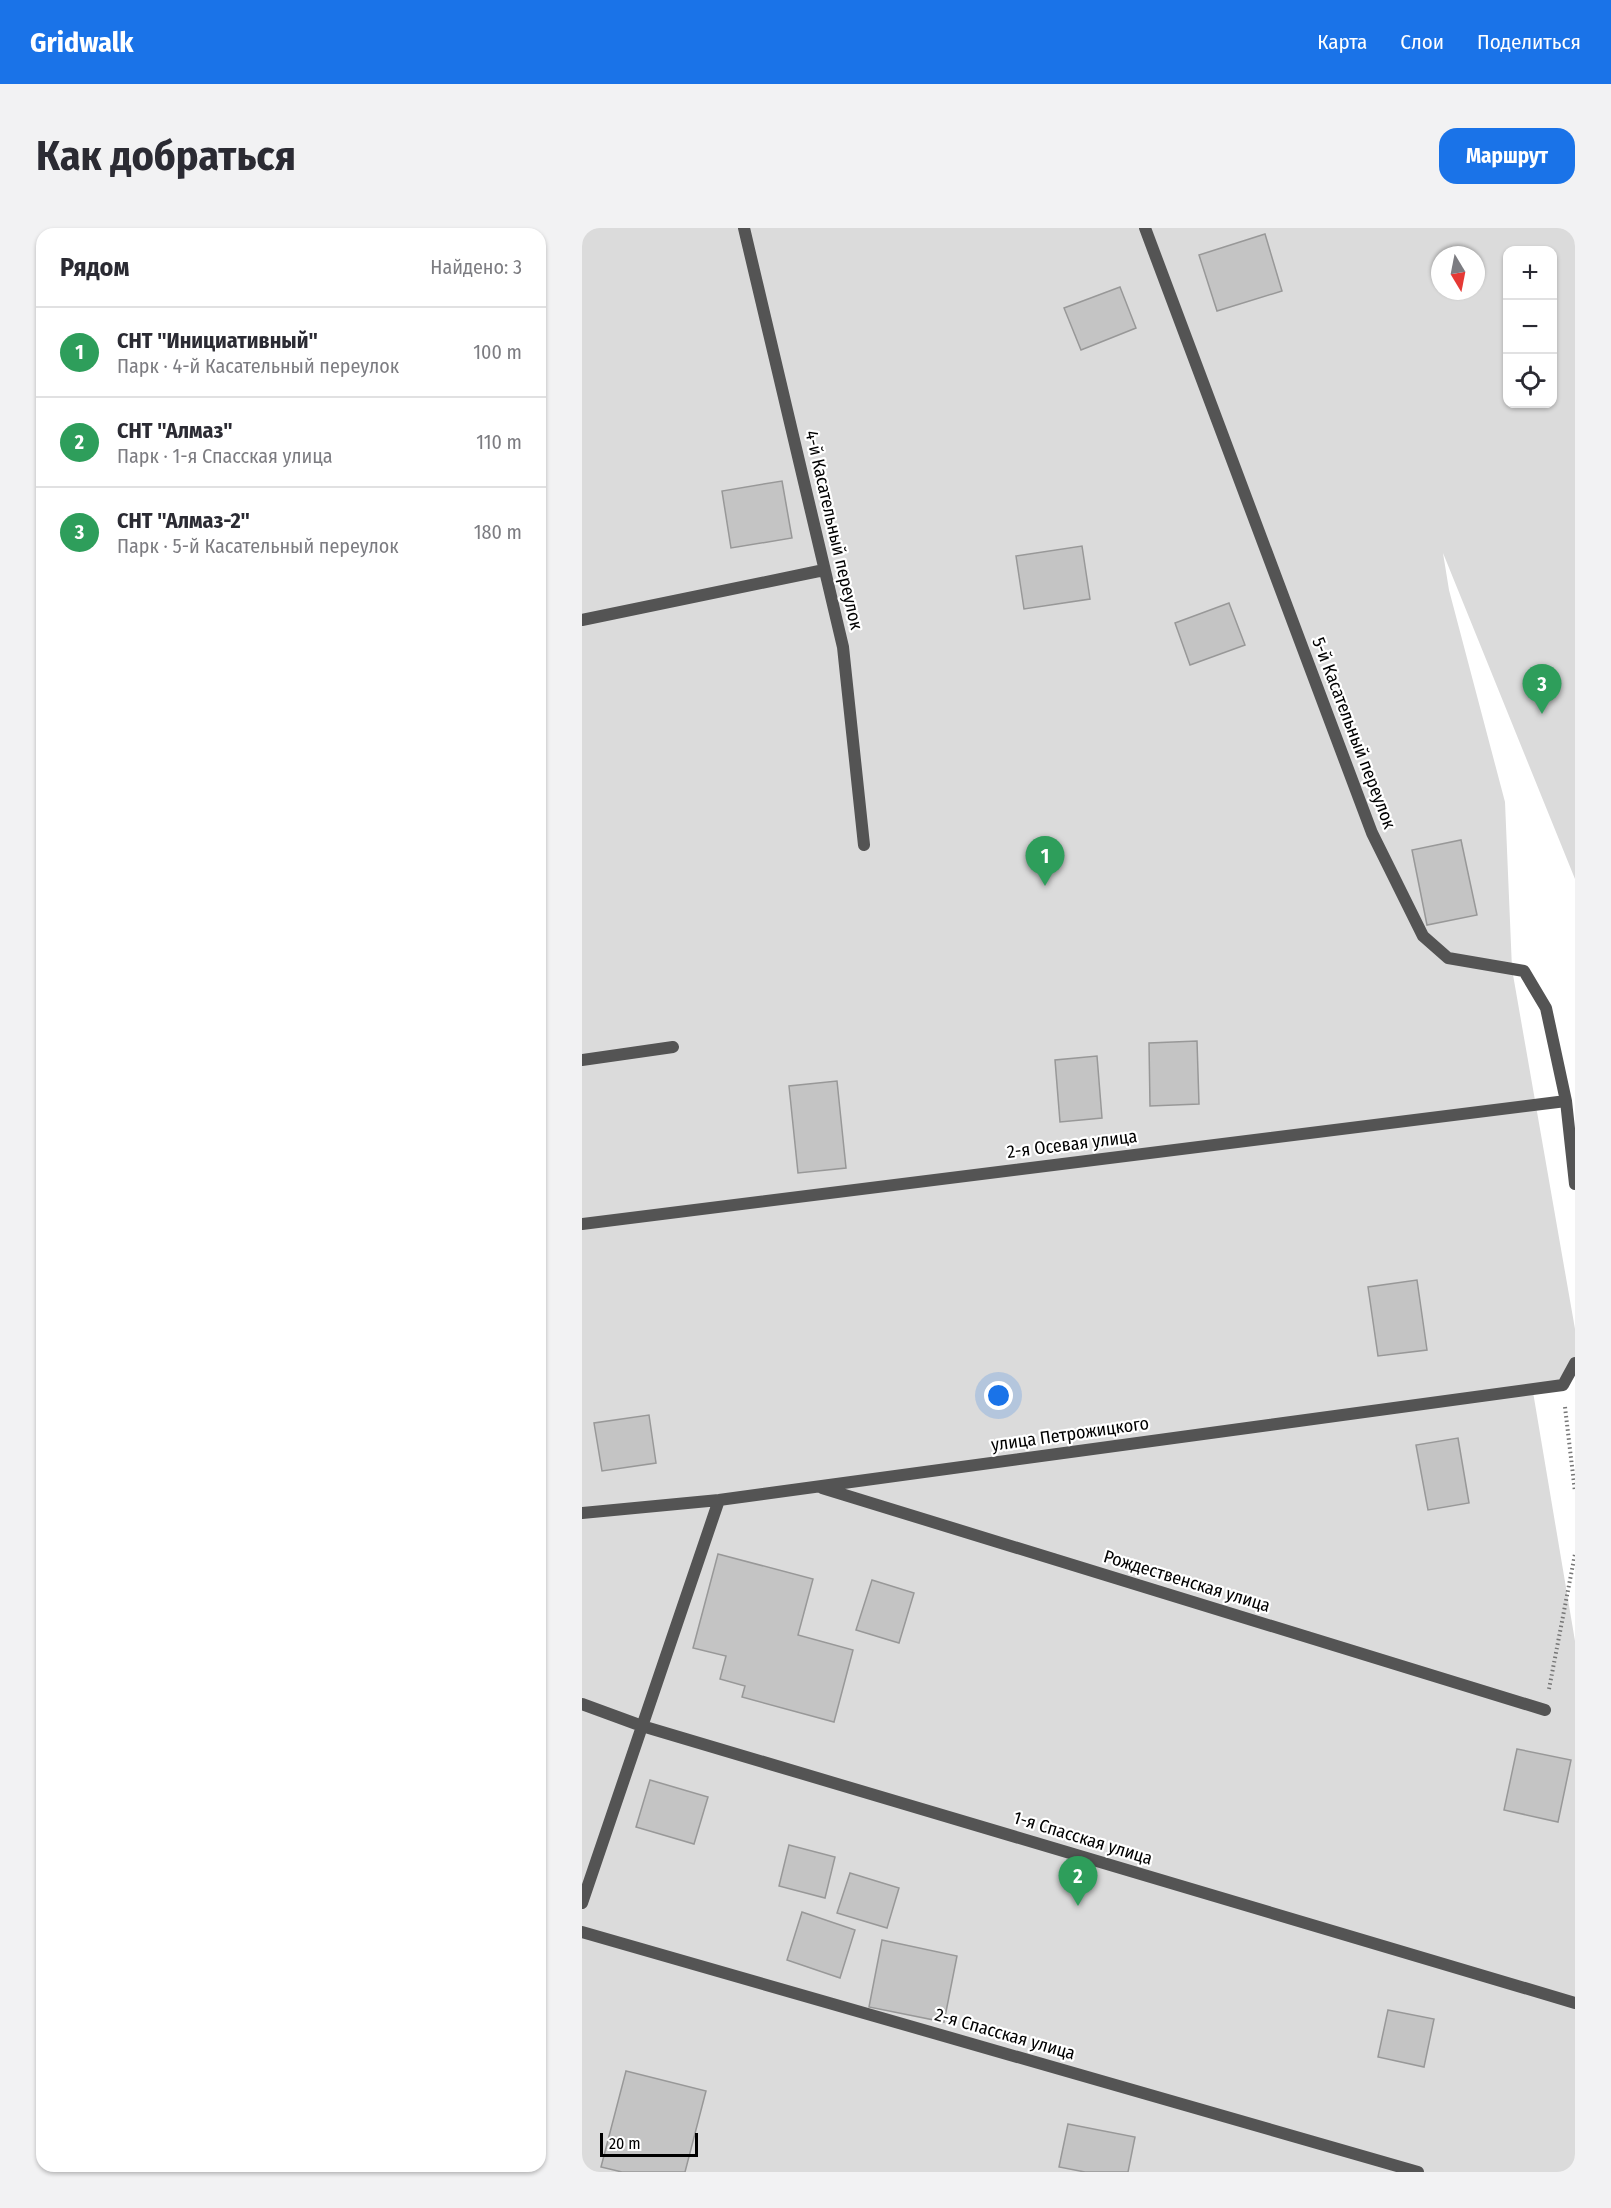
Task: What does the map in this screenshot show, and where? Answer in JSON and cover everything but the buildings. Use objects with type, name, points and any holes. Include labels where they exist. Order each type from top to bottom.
[{"type":"street","name":"4-й Касательный переулок","points":[[744,228],[843,648],[864,845]]},
{"type":"street","name":"5-й Касательный переулок","points":[[1145,228],[1372,833],[1400,893],[1423,936],[1448,958],[1524,970],[1546,1008],[1566,1101],[1575,1184]]},
{"type":"street","points":[[582,620],[825,570]]},
{"type":"street","points":[[582,1060],[673,1047]]},
{"type":"street","name":"2-я Осевая улица","points":[[582,1224],[1566,1101]]},
{"type":"street","points":[[1563,1385],[1575,1363]]},
{"type":"street","name":"улица Петрожицкого","points":[[582,1514],[719,1500],[1563,1385]]},
{"type":"street","name":"Рождественская улица","points":[[818,1486],[1545,1710]]},
{"type":"street","points":[[582,1903],[719,1500]]},
{"type":"street","name":"1-я Спасская улица","points":[[582,1704],[642,1726],[1575,2003]]},
{"type":"street","name":"2-я Спасская улица","points":[[582,1932],[1418,2172]]},
{"type":"path","points":[[1563,1385],[1575,1492]]},
{"type":"path","points":[[1545,1710],[1575,1554]]},
{"type":"shaded area","points":[[582,228],[1575,228],[1575,879],[1443,553],[1449,590],[1505,802],[1512,969],[1575,1329],[1575,1376],[1532,1386],[1575,1641],[1575,2172],[582,2172]]},
{"type":"place","name":"СНТ \"Алмаз-2\"","points":[[1542,714]]},
{"type":"place","name":"СНТ \"Инициативный\"","points":[[1045,886]]},
{"type":"place","name":"СНТ \"Алмаз\"","points":[[1078,1906]]}]
